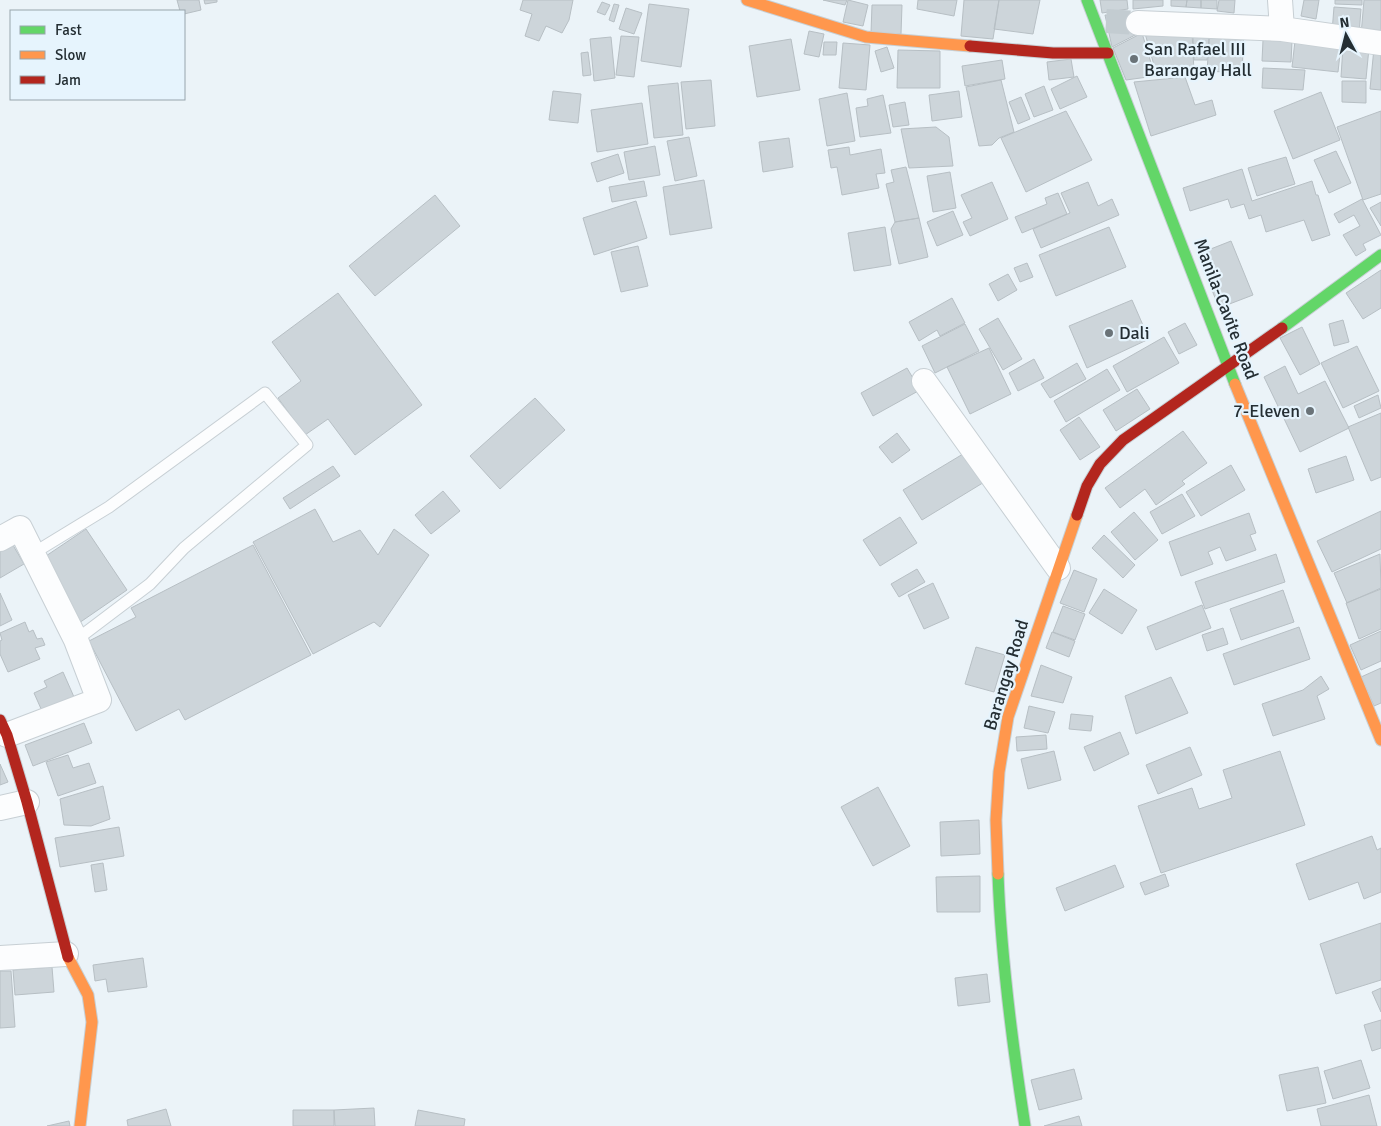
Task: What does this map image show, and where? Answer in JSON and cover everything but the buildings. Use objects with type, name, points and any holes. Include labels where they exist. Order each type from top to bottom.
[{"type":"street","points":[[747,0],[866,37],[1053,53],[1108,53]]},
{"type":"street","points":[[1280,0],[1282,29]]},
{"type":"street","name":"Manila-Cavite Road","points":[[1096,14],[1108,53],[1228,367],[1378,725]]},
{"type":"street","points":[[1138,23],[1282,29],[1381,44]]},
{"type":"street","name":"Barangay Road","points":[[1025,1126],[1012,1042],[1000,923],[996,820],[999,772],[1008,717],[1087,486],[1100,464],[1123,440],[1228,367],[1381,255]]},
{"type":"street","points":[[924,381],[1058,568]]},
{"type":"street","points":[[0,539],[20,528],[76,640],[99,700],[4,727],[27,802],[66,954],[88,995],[92,1022],[80,1126]]},
{"type":"street","points":[[0,808],[27,802]]},
{"type":"street","points":[[0,958],[66,954]]},
{"type":"lane","points":[[32,554],[109,507],[265,394],[307,445],[184,548],[150,584],[76,640]]},
{"type":"tunnel","points":[[1106,21],[1138,23]]},
{"type":"traffic: fast","points":[[1087,0],[1235,384]]},
{"type":"traffic: fast","points":[[1282,328],[1381,255]]},
{"type":"traffic: fast","points":[[998,874],[1008,1000],[1025,1126]]},
{"type":"traffic: slow","points":[[747,0],[866,37],[970,46]]},
{"type":"traffic: slow","points":[[1235,384],[1381,740]]},
{"type":"traffic: slow","points":[[998,874],[996,820],[999,772],[1008,717],[1077,515]]},
{"type":"traffic: slow","points":[[68,957],[88,995],[92,1022],[80,1126]]},
{"type":"traffic: jam","points":[[970,46],[1053,53],[1108,53]]},
{"type":"traffic: jam","points":[[1077,515],[1087,486],[1100,464],[1123,440],[1282,328]]},
{"type":"traffic: jam","points":[[0,720],[7,735],[27,802],[68,957]]},
{"type":"place","name":"San Rafael III Barangay Hall","points":[[1134,59]]},
{"type":"place","name":"Dali","points":[[1109,333]]},
{"type":"place","name":"7-Eleven","points":[[1310,411]]}]
